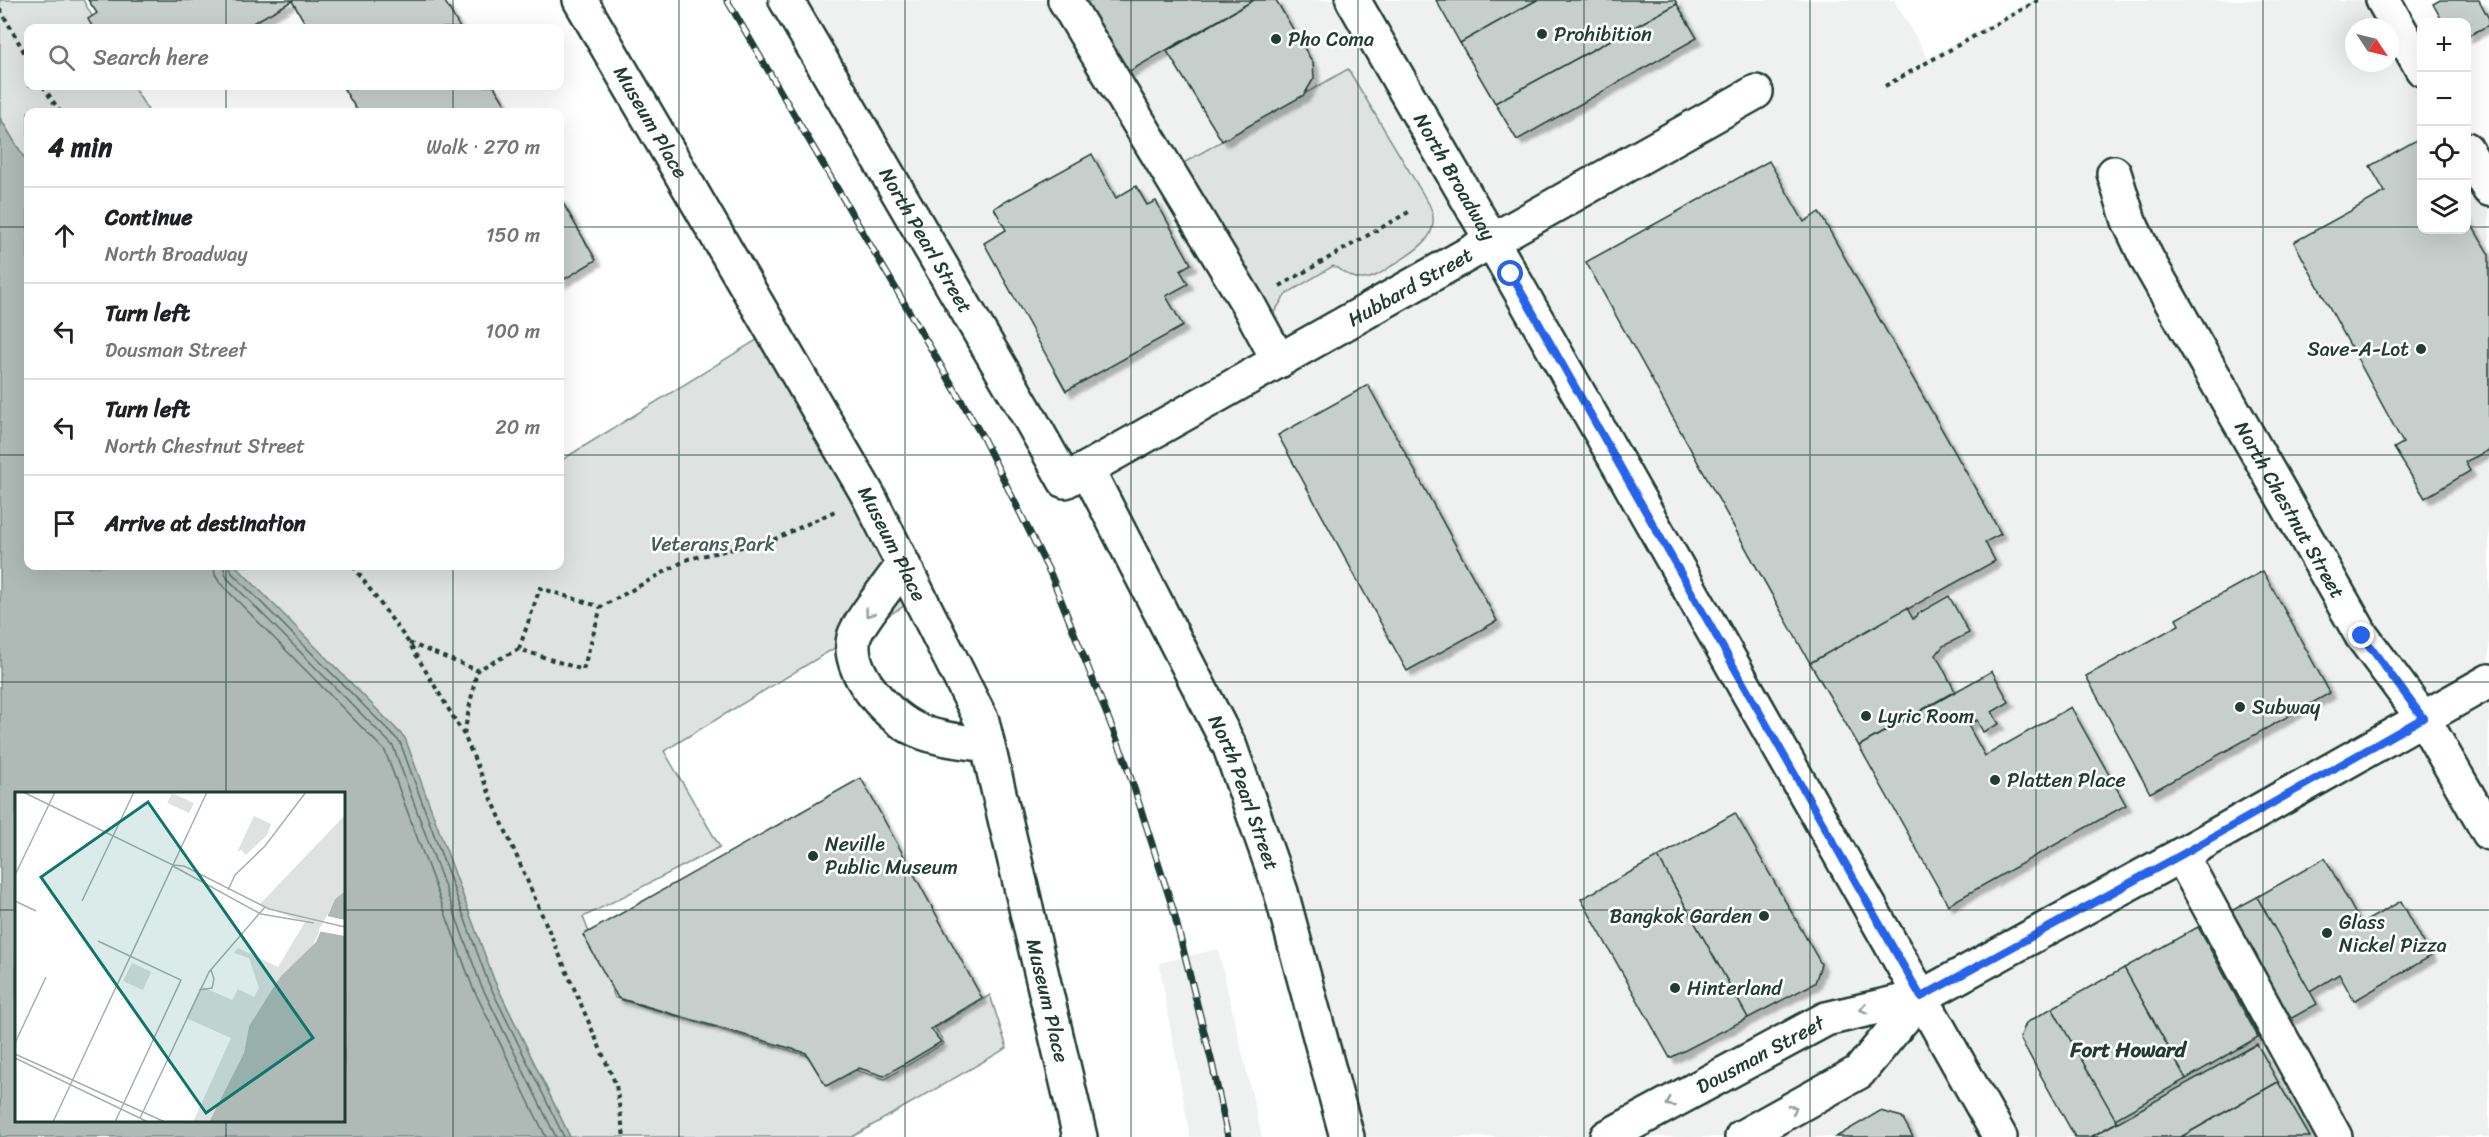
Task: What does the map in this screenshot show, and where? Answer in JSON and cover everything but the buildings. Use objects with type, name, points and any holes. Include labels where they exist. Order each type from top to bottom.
[{"type":"street","name":"Museum Place","points":[[580,0],[868,495],[982,721],[1080,1137]]},
{"type":"street","name":"North Pearl Street","points":[[786,0],[1076,475],[1230,747],[1281,892],[1347,1137]]},
{"type":"street","points":[[1065,0],[1248,304],[1279,361]]},
{"type":"street","name":"North Broadway","points":[[1353,0],[2000,1137]]},
{"type":"street","points":[[2383,0],[2417,62]]},
{"type":"street","name":"Hubbard Street","points":[[1076,475],[1756,92]]},
{"type":"street","points":[[2471,158],[2489,189]]},
{"type":"street","name":"North Chestnut Street","points":[[2114,173],[2129,221],[2147,259],[2362,636],[2423,718],[2489,833]]},
{"type":"street","points":[[903,566],[854,635],[854,661],[878,701],[889,713],[906,725],[945,739],[987,744]]},
{"type":"street","name":"Dousman Street","points":[[1607,1137],[1826,1019],[1921,997],[2181,855],[2489,681]]},
{"type":"street","points":[[2181,855],[2335,1137]]},
{"type":"street","name":"Dousman Street","points":[[1742,1137],[1859,1072],[1921,997]]},
{"type":"path","points":[[1885,86],[2039,0]]},
{"type":"path","points":[[0,9],[24,52]]},
{"type":"path","points":[[46,90],[57,108]]},
{"type":"path","points":[[1248,304],[1412,210]]},
{"type":"path","points":[[519,649],[583,670],[602,607],[688,559],[773,540],[836,511]]},
{"type":"path","points":[[355,570],[409,643],[464,735],[616,1085],[624,1137]]},
{"type":"path","points":[[409,643],[477,670],[519,649],[540,588],[602,607]]},
{"type":"path","points":[[464,735],[477,670]]},
{"type":"shaded area","points":[[786,0],[1894,0],[1928,58],[2033,0],[2383,0],[2393,18],[2345,18],[2345,72],[2399,72],[2399,29],[2417,62],[2417,234],[2471,234],[2471,156],[2489,189],[2489,1137],[1347,1137],[1281,892],[1105,502],[1065,481]]},
{"type":"shaded area","points":[[1218,949],[1262,1137],[1190,1137],[1159,963]]},
{"type":"green space","points":[[0,0],[83,0],[97,24],[24,24],[24,90],[135,90],[147,108],[24,108],[24,157],[0,118]]},
{"type":"green space","points":[[1348,69],[1429,204],[1433,215],[1433,225],[1425,241],[1418,248],[1379,274],[1367,279],[1359,279],[1333,266],[1286,294],[1271,317],[1180,165]]},
{"type":"green space","name":"Veterans Park","points":[[773,330],[919,597],[664,751],[720,847],[583,917],[615,998],[885,1079],[944,1043],[935,1028],[990,995],[1007,1048],[852,1137],[570,1137],[494,980],[457,881],[239,570],[564,570],[564,459]]},
{"type":"water","points":[[0,118],[24,157],[24,570],[240,570],[405,738],[494,980],[570,1137],[0,1137]]},
{"type":"railway","points":[[727,0],[982,436],[1051,575],[1125,760],[1173,909],[1228,1137]]},
{"type":"place","name":"Prohibition","points":[[1542,34]]},
{"type":"place","name":"Pho Coma","points":[[1276,39]]},
{"type":"place","name":"Save-A-Lot","points":[[2421,349]]},
{"type":"place","name":"Subway","points":[[2240,707]]},
{"type":"place","name":"Lyric Room","points":[[1866,716]]},
{"type":"place","name":"Platten Place","points":[[1995,780]]},
{"type":"place","name":"Neville Public Museum","points":[[813,856]]},
{"type":"place","name":"Bangkok Garden","points":[[1764,916]]},
{"type":"place","name":"Glass Nickel Pizza","points":[[2327,933]]},
{"type":"place","name":"Hinterland","points":[[1675,988]]},
{"type":"district","name":"Fort Howard","points":[[2128,1050]]},
{"type":"route","points":[[1511,274],[1921,997],[2181,855],[2423,718],[2362,636]]}]
